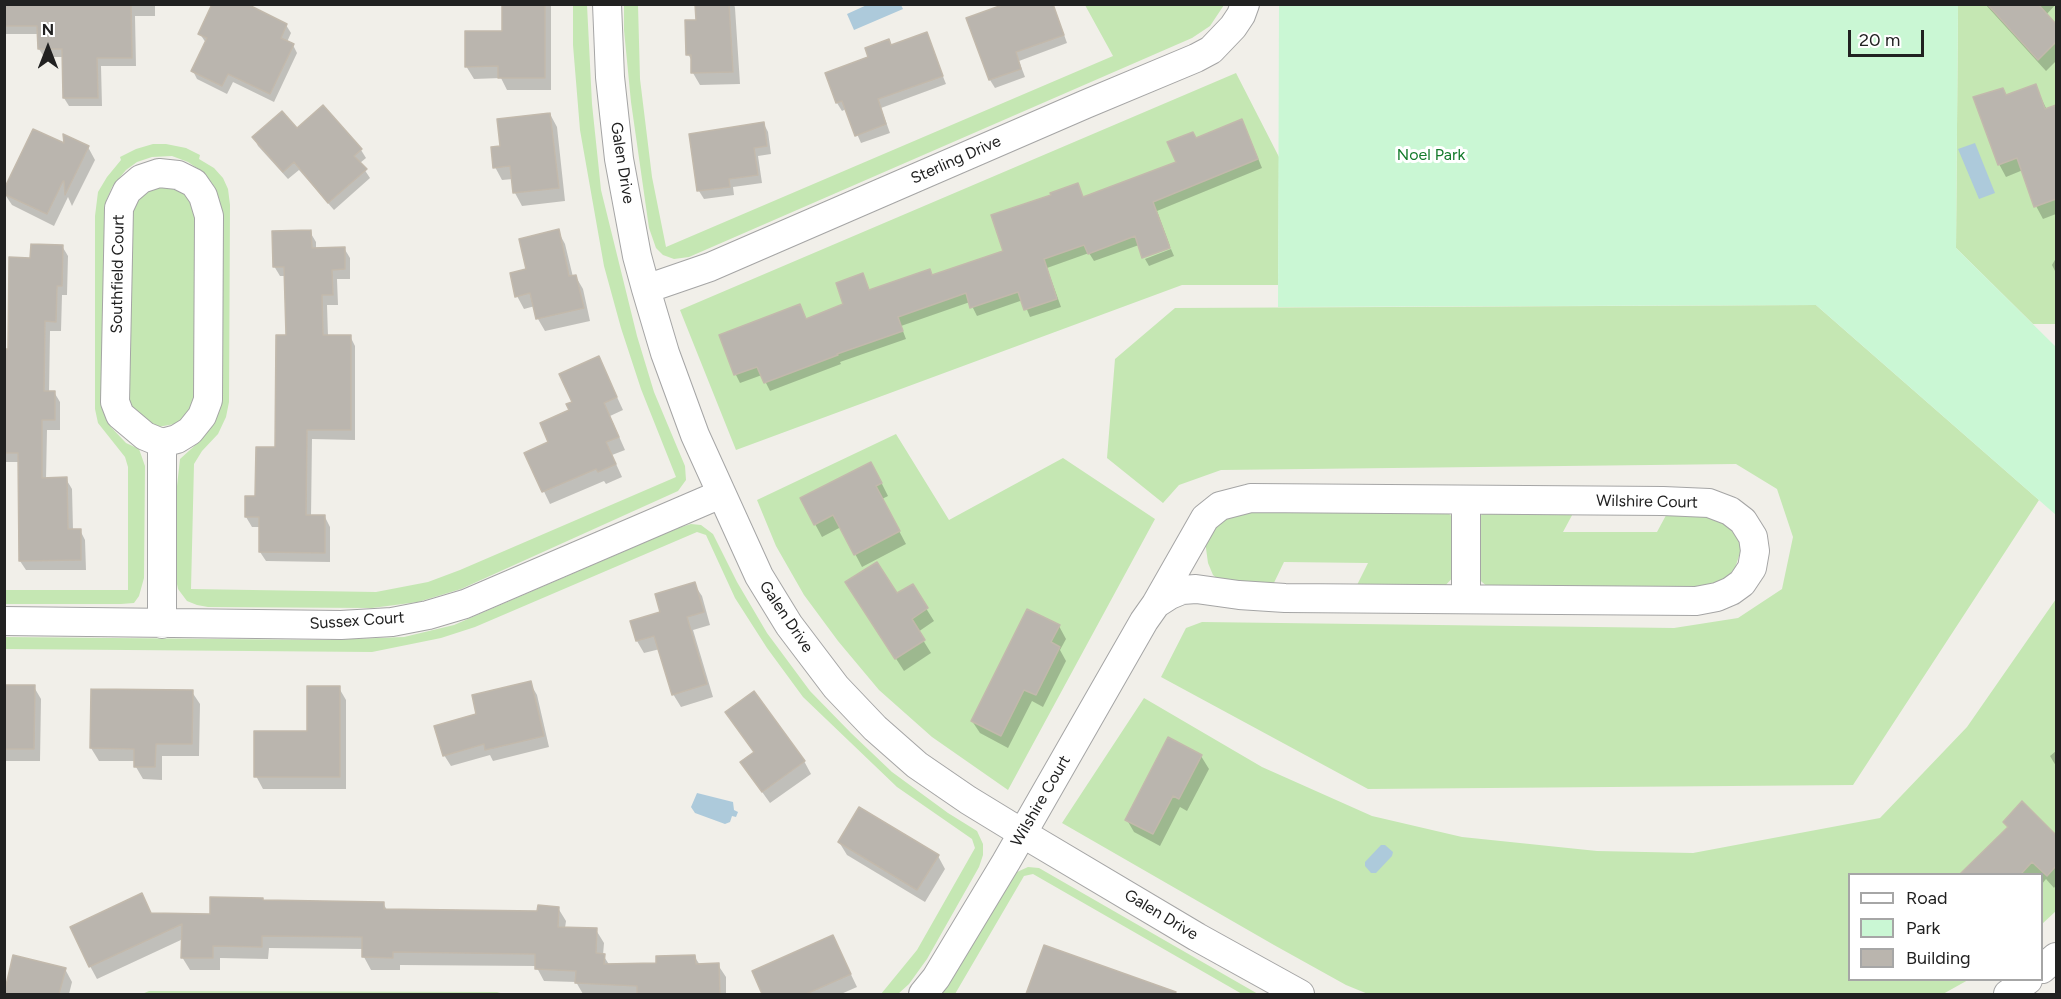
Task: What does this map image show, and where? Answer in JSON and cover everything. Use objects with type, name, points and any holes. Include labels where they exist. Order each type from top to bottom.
[{"type":"street","name":"Galen Drive","points":[[607,4],[610,77],[619,159],[646,289],[695,435],[759,576],[789,625],[836,687],[875,728],[917,765],[1022,833],[1197,937],[1300,994]]},
{"type":"street","name":"Sterling Drive","points":[[646,289],[710,267],[1196,58],[1210,50],[1233,27],[1245,4]]},
{"type":"street","name":"Southfield Court","points":[[159,173],[178,175],[194,183],[203,196],[209,216],[208,400],[202,416],[190,431],[177,439],[162,442],[144,436],[120,415],[115,402],[119,207],[128,191],[141,179],[159,173]]},
{"type":"street","points":[[162,442],[162,624]]},
{"type":"street","name":"Sussex Court","points":[[4,621],[341,625],[392,622],[428,615],[465,603],[721,495]]},
{"type":"street","name":"Wilshire Court","points":[[922,994],[936,978],[1205,518],[1220,506],[1251,498],[1709,503],[1730,511],[1743,521],[1752,537],[1755,551],[1752,568],[1737,587],[1717,597],[1696,600],[1285,598],[1196,589],[1182,590],[1156,604]]},
{"type":"street","points":[[1466,500],[1466,599]]},
{"type":"street","points":[[2043,968],[2056,957]]},
{"type":"street","points":[[2008,994],[2027,981]]},
{"type":"green space","points":[[573,5],[587,5],[592,104],[601,190],[637,336],[654,392],[685,466],[686,480],[678,491],[461,589],[418,602],[372,608],[208,607],[187,601],[178,589],[176,579],[177,486],[180,459],[201,440],[214,422],[220,221],[214,186],[204,173],[188,162],[172,156],[152,157],[137,162],[126,170],[112,187],[106,201],[102,400],[110,426],[126,443],[139,449],[145,466],[144,578],[139,596],[134,603],[121,604],[5,604],[4,590],[128,590],[128,467],[125,457],[98,423],[95,409],[95,216],[98,192],[121,160],[120,157],[153,144],[186,148],[200,155],[199,159],[214,168],[223,178],[228,189],[230,205],[229,402],[226,417],[218,434],[202,451],[194,464],[191,589],[376,592],[428,582],[676,477],[641,389],[604,266],[580,130],[573,45]]},
{"type":"green space","points":[[624,5],[638,5],[640,79],[652,177],[666,247],[1113,56],[1085,5],[1224,5],[1210,26],[1192,38],[689,257],[674,259],[663,255],[656,248],[649,228],[631,102]]},
{"type":"green space","name":"Noel Park","points":[[1279,5],[1958,5],[1956,248],[2056,347],[2056,515],[1816,305],[1278,307]]},
{"type":"green space","points":[[1958,5],[2056,5],[2056,324],[2033,324],[1956,248]]},
{"type":"green space","points":[[1236,73],[1279,157],[1278,285],[1182,285],[736,450],[680,310]]},
{"type":"green space","points":[[156,186],[174,189],[187,195],[197,210],[194,408],[180,423],[158,427],[137,418],[127,395],[128,217],[134,199]]},
{"type":"green space","points":[[1816,305],[2039,500],[1853,785],[1368,789],[1161,677],[1186,628],[1202,622],[1674,628],[1738,618],[1782,589],[1793,537],[1777,489],[1736,464],[1221,470],[1179,485],[1163,503],[1107,458],[1115,359],[1175,308]]},
{"type":"green space","points":[[896,434],[949,520],[1063,458],[1155,519],[1008,790],[932,737],[879,690],[838,641],[804,595],[776,546],[757,500]]},
{"type":"green space","points":[[1439,505],[1457,521],[1458,572],[1442,589],[1355,589],[1368,563],[1284,562],[1271,589],[1222,583],[1213,575],[1208,563],[1205,541],[1208,532],[1236,508]]},
{"type":"green space","points":[[1491,506],[1577,506],[1563,532],[1657,532],[1671,506],[1728,522],[1740,540],[1740,553],[1735,568],[1725,580],[1712,586],[1694,589],[1490,589],[1474,575],[1474,522]]},
{"type":"green space","points":[[691,524],[701,525],[713,534],[737,582],[767,633],[810,691],[892,772],[977,831],[983,844],[983,855],[979,867],[927,959],[909,984],[898,994],[881,994],[917,950],[975,848],[972,839],[897,787],[803,697],[767,648],[735,598],[706,535],[697,532],[475,627],[441,638],[372,652],[5,649],[5,637],[326,640],[404,637],[454,625]]},
{"type":"green space","points":[[2056,599],[2056,911],[2043,923],[2043,873],[1848,873],[1848,981],[1966,981],[1943,994],[1368,994],[1346,985],[1274,945],[1062,823],[1144,698],[1262,767],[1372,816],[1462,837],[1597,851],[1693,853],[1880,818],[1967,727]]},
{"type":"green space","points":[[1028,867],[1039,868],[1258,994],[1242,994],[1033,874],[1024,876],[955,994],[941,994],[1017,872]]},
{"type":"green space","points":[[149,991],[497,992],[504,994],[142,994]]},
{"type":"water","points":[[869,4],[901,5],[903,9],[854,30],[847,14]]},
{"type":"water","points":[[1975,143],[1995,193],[1979,199],[1958,149]]},
{"type":"water","points":[[697,793],[733,802],[734,810],[738,812],[736,817],[732,816],[730,822],[725,824],[695,813],[691,807]]},
{"type":"water","points":[[1381,845],[1385,845],[1393,852],[1392,856],[1376,873],[1371,873],[1365,866],[1365,862]]},
{"type":"building","points":[[4,4],[131,4],[132,58],[97,58],[98,98],[63,98],[62,49],[38,49],[37,26],[4,26]]},
{"type":"building","points":[[212,4],[247,4],[287,24],[281,38],[294,44],[270,94],[228,74],[222,86],[191,71],[207,38],[198,34]]},
{"type":"building","points":[[502,4],[545,4],[545,78],[498,78],[498,66],[465,67],[465,31],[502,31]]},
{"type":"building","points":[[695,4],[729,4],[733,72],[691,73],[691,55],[686,55],[685,20],[696,20]]},
{"type":"building","points":[[1005,4],[1053,4],[1064,35],[1016,52],[1021,69],[989,80],[966,18]]},
{"type":"building","points":[[1987,4],[2038,4],[2056,24],[2056,42],[2038,60]]},
{"type":"building","points":[[927,32],[943,76],[878,99],[886,124],[855,136],[842,101],[836,103],[825,73],[868,57],[865,48],[889,39],[891,45]]},
{"type":"building","points":[[2036,84],[2045,109],[2056,105],[2056,199],[2034,207],[2017,158],[1998,165],[1973,97],[2003,88],[2006,95]]},
{"type":"building","points":[[323,105],[362,149],[354,156],[367,169],[328,203],[294,162],[283,172],[252,137],[282,111],[297,128]]},
{"type":"building","points":[[550,113],[559,188],[513,193],[510,166],[493,168],[491,147],[500,146],[497,119]]},
{"type":"building","points":[[1242,119],[1258,159],[1153,202],[1170,248],[1142,258],[1135,236],[1088,254],[1084,245],[1044,259],[1057,299],[1024,310],[1018,292],[970,308],[966,293],[898,317],[903,331],[764,383],[757,367],[734,375],[719,335],[800,304],[806,319],[843,304],[836,283],[863,273],[869,290],[930,269],[932,275],[1003,251],[991,215],[1051,195],[1050,193],[1078,183],[1083,197],[1176,162],[1167,142],[1193,132],[1196,138]]},
{"type":"building","points":[[764,122],[767,146],[754,148],[758,175],[729,179],[730,187],[697,191],[689,134]]},
{"type":"building","points":[[33,129],[64,143],[63,134],[89,146],[65,195],[63,181],[47,214],[4,194],[4,189]]},
{"type":"building","points":[[559,229],[569,276],[576,275],[584,308],[536,319],[530,293],[515,297],[510,273],[526,269],[519,239]]},
{"type":"building","points":[[311,230],[312,248],[345,247],[345,269],[332,270],[333,295],[322,295],[323,335],[351,335],[351,430],[307,430],[306,515],[325,515],[325,553],[259,552],[259,517],[245,517],[245,496],[255,496],[256,447],[275,447],[276,335],[286,335],[284,267],[273,267],[272,231]]},
{"type":"building","points":[[31,244],[63,245],[62,286],[57,286],[56,322],[45,321],[44,391],[55,391],[55,420],[42,420],[42,478],[67,477],[68,529],[81,529],[81,560],[19,561],[18,453],[4,453],[4,349],[8,349],[9,257],[30,258]]},
{"type":"building","points":[[599,356],[617,397],[604,403],[619,437],[606,442],[616,464],[598,472],[596,469],[542,492],[524,453],[548,442],[540,423],[569,410],[566,404],[572,402],[559,374]]},
{"type":"building","points":[[871,462],[882,483],[876,486],[900,531],[854,555],[833,515],[814,525],[800,498]]},
{"type":"building","points":[[877,562],[897,593],[913,584],[928,608],[912,619],[925,640],[895,659],[845,582]]},
{"type":"building","points":[[695,582],[704,612],[687,617],[707,684],[672,695],[654,636],[636,641],[630,621],[660,612],[655,594]]},
{"type":"building","points":[[1027,609],[1060,625],[1051,642],[1060,647],[1036,695],[1024,690],[1001,736],[971,721]]},
{"type":"building","points":[[531,681],[544,736],[485,750],[484,744],[443,756],[434,726],[476,714],[472,695]]},
{"type":"building","points":[[4,685],[35,685],[34,749],[4,749]]},
{"type":"building","points":[[307,686],[340,686],[340,777],[254,777],[254,731],[307,731]]},
{"type":"building","points":[[91,689],[193,690],[192,744],[156,744],[155,767],[134,767],[134,749],[90,748]]},
{"type":"building","points":[[754,691],[805,761],[762,792],[740,762],[754,752],[725,712]]},
{"type":"building","points":[[1168,737],[1202,755],[1179,799],[1173,796],[1153,834],[1125,820]]},
{"type":"building","points":[[2022,801],[2056,835],[2056,866],[2047,876],[2032,862],[2022,873],[1961,873],[2008,827],[2003,822]]},
{"type":"building","points":[[859,807],[939,855],[917,890],[838,842]]},
{"type":"building","points":[[142,893],[151,913],[210,914],[210,897],[384,902],[384,909],[537,911],[538,905],[559,907],[558,927],[597,928],[596,953],[605,954],[604,964],[656,963],[656,956],[695,955],[696,964],[719,963],[720,994],[637,994],[637,986],[575,983],[576,971],[535,969],[535,954],[393,952],[393,958],[362,957],[362,937],[262,936],[262,947],[213,946],[213,958],[181,958],[182,924],[89,967],[70,927]]},
{"type":"building","points":[[833,935],[851,974],[806,994],[762,994],[752,971]]},
{"type":"building","points":[[1044,945],[1176,992],[1175,994],[1026,994]]},
{"type":"building","points":[[13,955],[66,968],[59,994],[4,994]]}]
